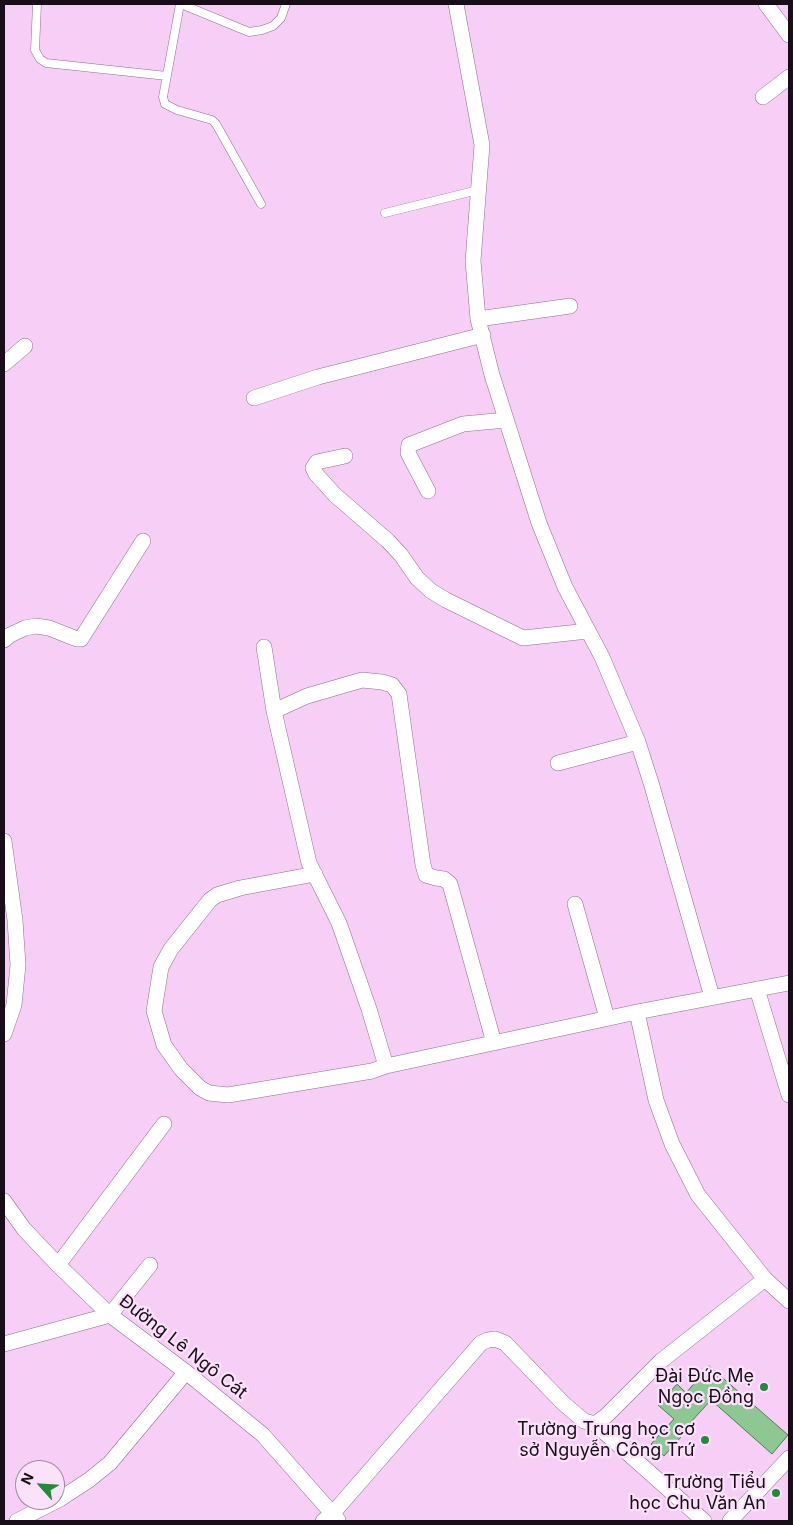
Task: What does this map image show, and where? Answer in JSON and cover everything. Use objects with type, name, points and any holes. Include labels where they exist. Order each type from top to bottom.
[{"type":"street","points":[[766,4],[789,35]]},
{"type":"street","points":[[459,5],[482,144],[473,262],[478,319],[492,375],[539,523],[565,587],[602,657],[638,742],[712,997]]},
{"type":"street","points":[[763,98],[789,77]]},
{"type":"street","points":[[478,319],[570,306]]},
{"type":"street","points":[[254,398],[318,377],[483,335]]},
{"type":"street","points":[[4,364],[25,346]]},
{"type":"street","points":[[428,491],[408,453],[409,445],[463,424],[506,420]]},
{"type":"street","points":[[345,456],[317,462],[313,468],[335,495],[388,541],[401,555],[416,578],[431,591],[523,638],[588,631]]},
{"type":"street","points":[[4,640],[25,628],[36,626],[49,628],[76,639],[81,639],[143,541]]},
{"type":"street","points":[[264,648],[274,711],[309,863],[339,923],[369,1009],[386,1066]]},
{"type":"street","points":[[274,711],[307,696],[362,680],[392,685],[399,694],[423,865],[426,875],[444,878],[450,884],[494,1043]]},
{"type":"street","points":[[558,763],[638,742]]},
{"type":"street","points":[[4,849],[18,965],[4,1034]]},
{"type":"street","points":[[315,874],[240,888],[217,895],[210,900],[171,949],[161,967],[154,1011],[164,1045],[181,1069],[200,1088],[209,1093],[228,1095],[372,1071],[386,1066],[607,1018],[789,983]]},
{"type":"street","points":[[575,904],[607,1018]]},
{"type":"street","points":[[757,988],[789,1095]]},
{"type":"street","points":[[637,1012],[656,1100],[672,1144],[698,1196],[765,1279],[789,1301]]},
{"type":"street","points":[[58,1265],[164,1124]]},
{"type":"street","name":"Đường Lê Ngô Cát","points":[[4,1202],[24,1229],[110,1315],[186,1372],[262,1435],[332,1519]]},
{"type":"street","points":[[4,1344],[110,1315],[150,1265]]},
{"type":"street","points":[[595,1424],[606,1416],[661,1361],[765,1279]]},
{"type":"street","points":[[332,1519],[481,1344],[495,1339],[505,1343],[584,1422],[595,1424],[704,1521]]},
{"type":"street","points":[[17,1521],[67,1495],[110,1463],[186,1372]]},
{"type":"street","points":[[730,1521],[789,1458]]},
{"type":"lane","points":[[37,4],[35,50],[37,55],[46,63],[167,76]]},
{"type":"lane","points":[[261,204],[216,124],[212,120],[177,110],[165,104],[163,97],[181,4],[248,32],[272,26],[282,18],[286,4]]},
{"type":"lane","points":[[385,213],[478,190]]},
{"type":"building","points":[[709,1366],[788,1435],[772,1454],[711,1400],[679,1435],[681,1437],[664,1456],[651,1444],[674,1419],[658,1405],[677,1384],[686,1393]]},
{"type":"place","name":"Đài Đức Mẹ Ngọc Đồng","points":[[764,1387]]},
{"type":"place","name":"Trường Trung học cơ sở Nguyễn Công Trứ","points":[[705,1440]]},
{"type":"place","name":"Trường Tiểu học Chu Văn An","points":[[776,1493]]}]
